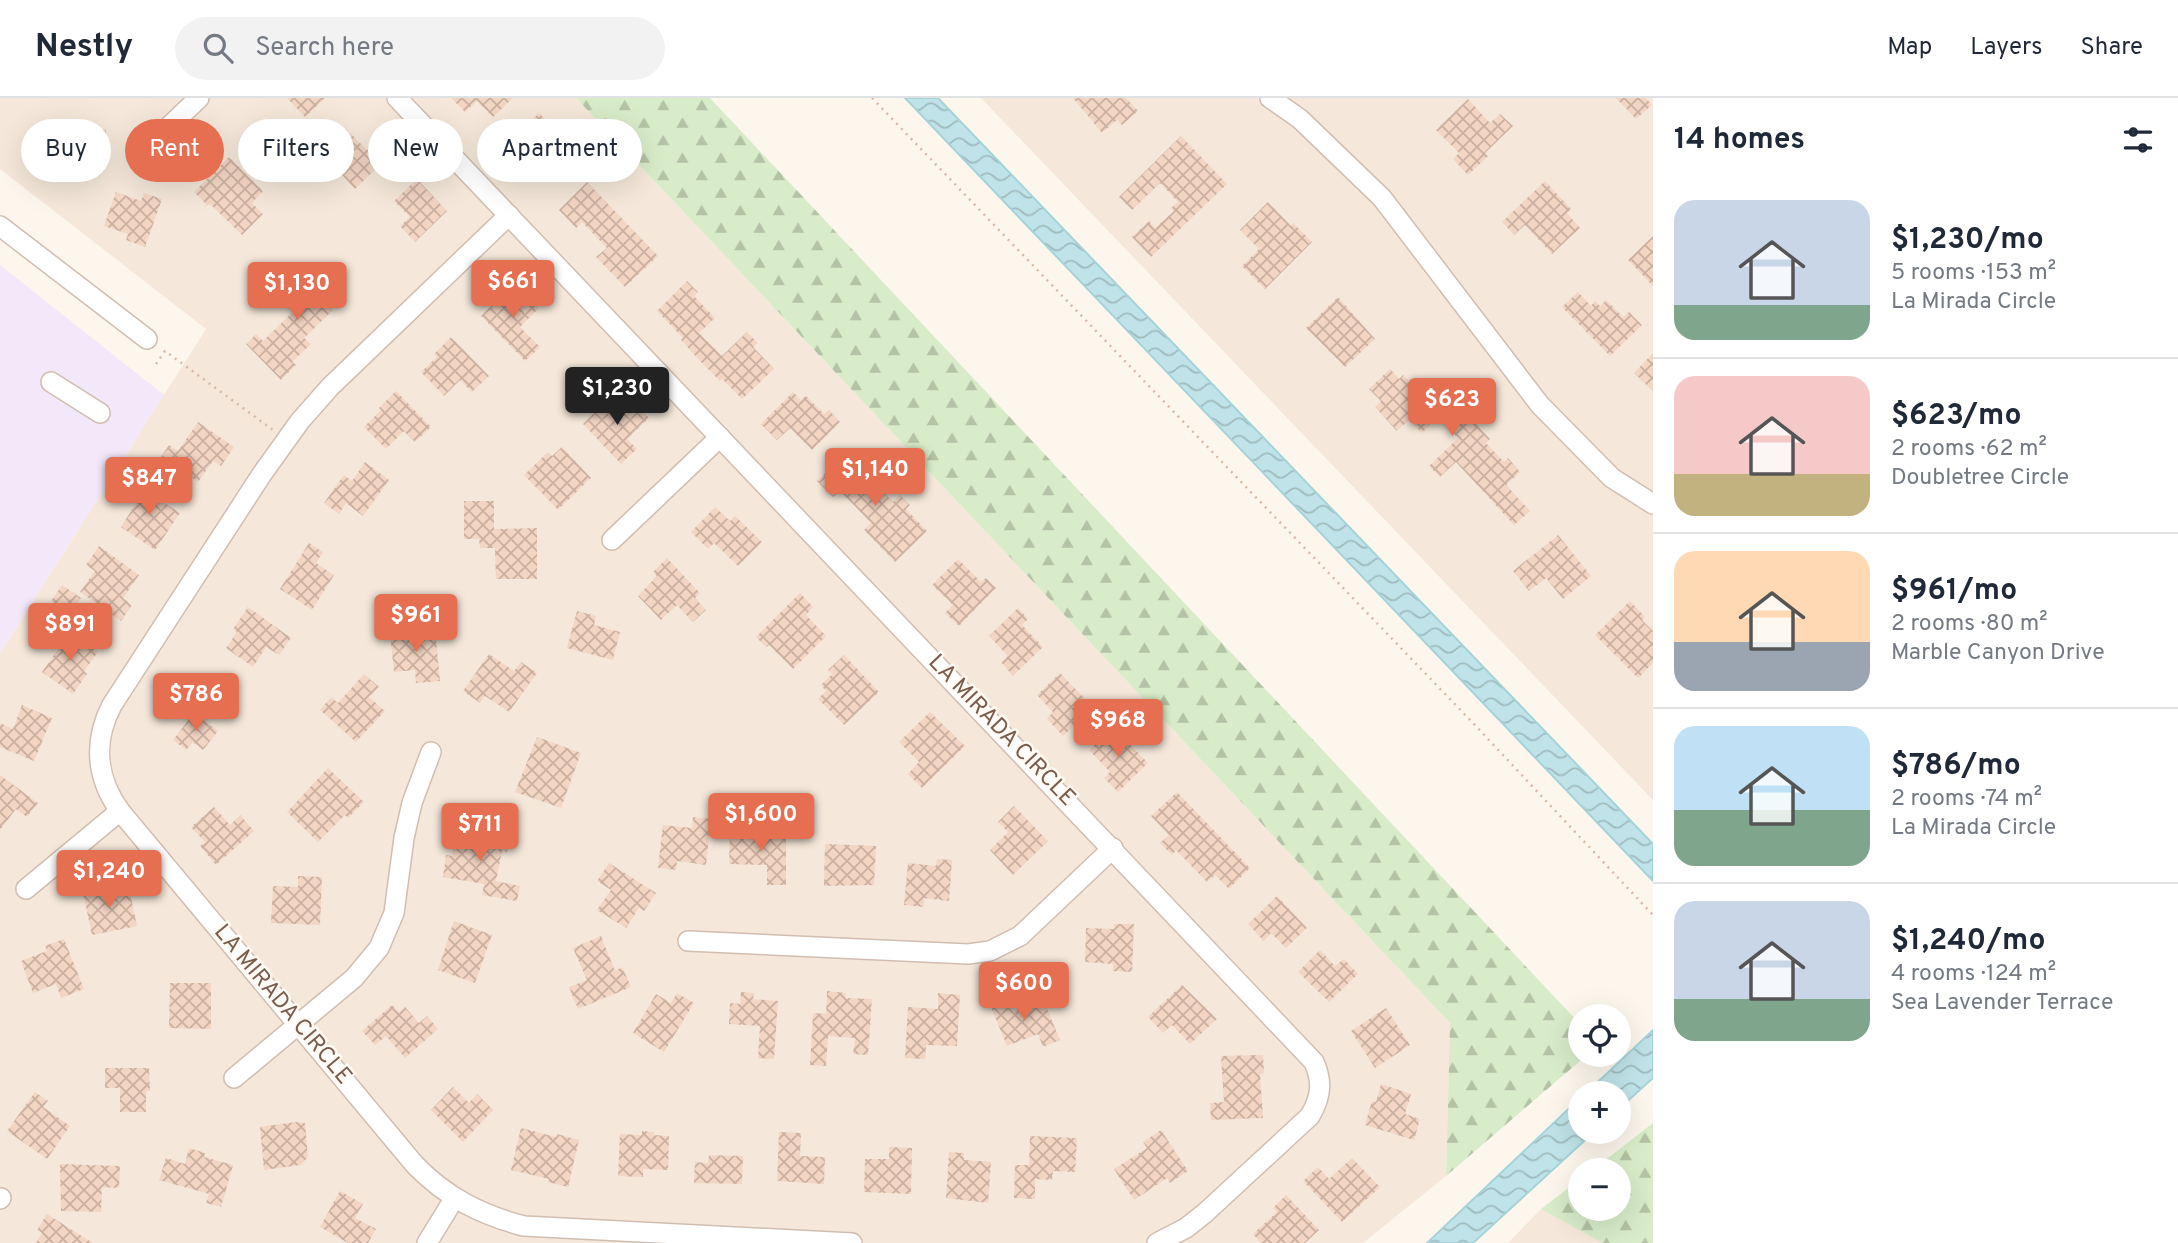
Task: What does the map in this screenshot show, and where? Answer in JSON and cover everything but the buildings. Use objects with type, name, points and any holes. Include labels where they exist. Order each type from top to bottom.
[{"type":"street","points":[[176,119],[199,98]]},
{"type":"street","name":"LA MIRADA CIRCLE","points":[[397,98],[1314,1062],[1320,1083],[1320,1095],[1310,1116],[1205,1213],[1186,1228],[1157,1243]]},
{"type":"street","points":[[1270,98],[1300,119],[1382,198],[1540,405],[1612,478],[1653,505]]},
{"type":"street","name":"LA MIRADA CIRCLE","points":[[509,215],[330,387],[286,439],[107,715],[100,737],[99,759],[107,791],[120,811],[415,1165],[454,1199],[499,1220],[524,1226],[852,1243]]},
{"type":"street","points":[[0,226],[147,339]]},
{"type":"street","points":[[51,382],[100,413]]},
{"type":"street","points":[[612,540],[720,437]]},
{"type":"street","points":[[234,1078],[363,969],[386,937],[394,913],[404,838],[412,803],[431,752]]},
{"type":"street","points":[[26,888],[120,811]]},
{"type":"street","points":[[688,941],[968,954],[990,951],[1020,936],[1113,849]]},
{"type":"street","points":[[427,1243],[454,1199]]},
{"type":"path","points":[[872,98],[1463,712],[1653,915]]},
{"type":"path","points":[[156,364],[165,351],[286,439]]},
{"type":"shaded area","points":[[0,98],[576,98],[596,119],[477,119],[477,182],[642,182],[642,168],[1450,1023],[1446,1176],[1363,1243],[0,1243],[0,653],[206,329],[0,169]]},
{"type":"shaded area","points":[[981,98],[1653,98],[1653,800]]},
{"type":"shaded area","points":[[0,265],[164,395],[0,653]]},
{"type":"shaded area","points":[[1541,1209],[1602,1243],[1508,1243]]},
{"type":"green space","points":[[576,98],[710,98],[1568,1011],[1568,1067],[1573,1067],[1446,1176],[1450,1023],[642,168],[642,119],[596,119]]},
{"type":"green space","points":[[1653,1123],[1653,1243],[1602,1243],[1541,1209],[1568,1188],[1568,1221],[1631,1221],[1631,1158],[1608,1158],[1626,1144],[1631,1144],[1631,1140]]},
{"type":"water","points":[[905,98],[938,98],[1653,844],[1653,881]]},
{"type":"water","points":[[1653,1030],[1653,1078],[1631,1098],[1631,1081],[1599,1081],[1614,1067],[1631,1067],[1631,1051]]},
{"type":"water","points":[[1568,1109],[1568,1144],[1581,1144],[1473,1243],[1427,1243]]}]
